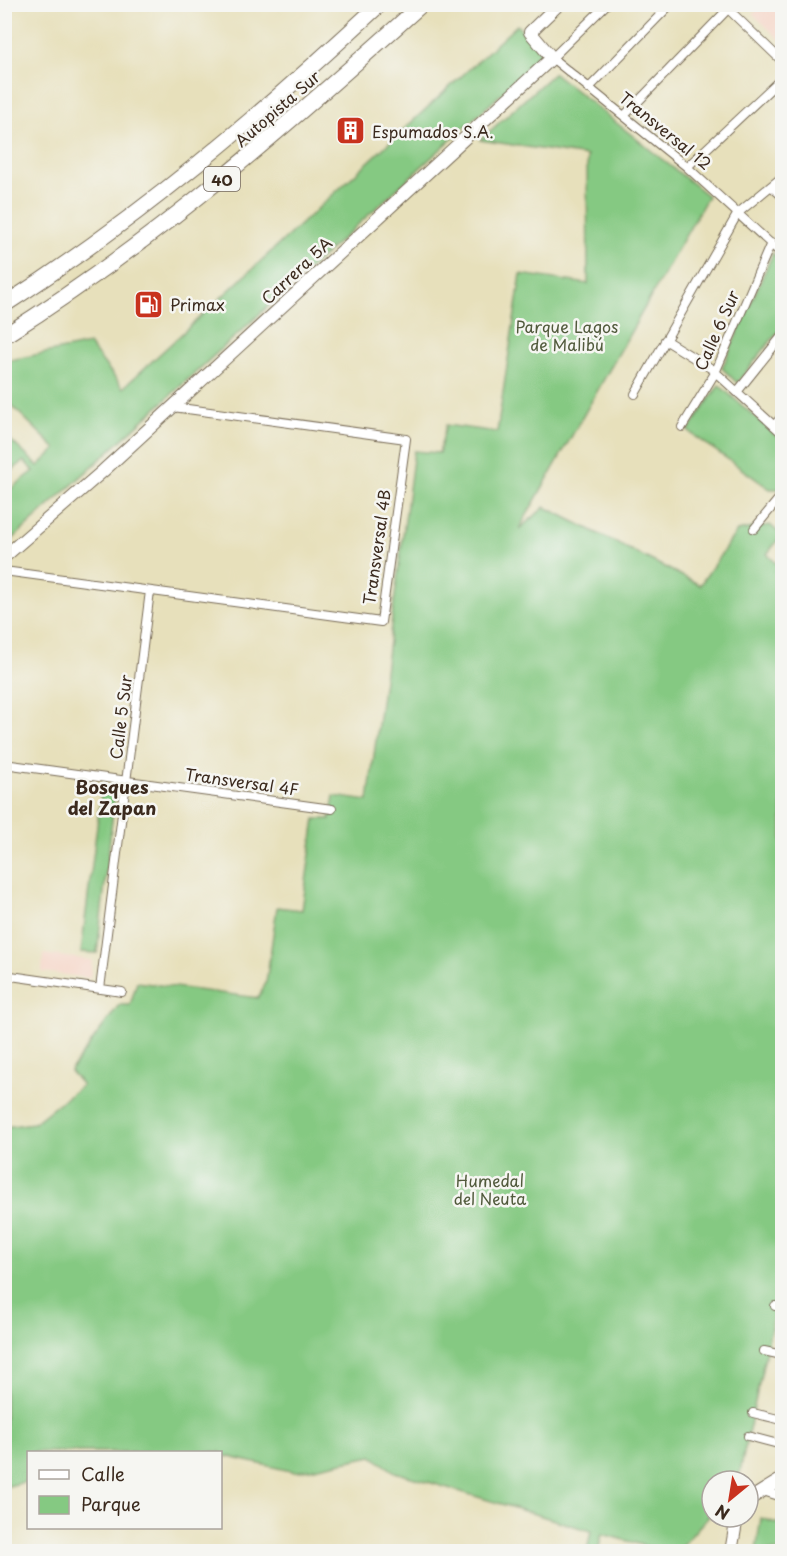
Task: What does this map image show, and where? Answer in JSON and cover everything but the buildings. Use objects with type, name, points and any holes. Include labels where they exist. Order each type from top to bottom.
[{"type":"highway","name":"Autopista Sur","points":[[4,305],[66,265],[177,183],[238,132],[380,4]]},
{"type":"highway","name":"Autopista Sur","points":[[4,336],[79,287],[212,188],[422,4]]},
{"type":"main road","name":"Transversal 12","points":[[552,58],[530,32],[559,4]]},
{"type":"main road","name":"Carrera 5A","points":[[4,557],[173,408],[552,58]]},
{"type":"main road","points":[[760,1493],[783,1479]]},
{"type":"main road","points":[[731,1551],[735,1529]]},
{"type":"street","name":"Carrera 5A","points":[[552,58],[607,4]]},
{"type":"street","points":[[588,89],[671,4]]},
{"type":"street","points":[[624,116],[725,7],[783,61]]},
{"type":"street","name":"Transversal 12","points":[[552,58],[687,167],[783,254]]},
{"type":"street","points":[[687,167],[783,78]]},
{"type":"street","points":[[635,394],[738,213],[783,177]]},
{"type":"street","points":[[771,186],[783,196]]},
{"type":"street","name":"Calle 6 Sur","points":[[682,426],[715,373],[771,243]]},
{"type":"street","points":[[737,392],[783,336]]},
{"type":"street","points":[[665,340],[715,373],[783,433]]},
{"type":"street","name":"Transversal 4B","points":[[4,571],[381,622],[406,439],[173,408]]},
{"type":"street","points":[[774,426],[783,416]]},
{"type":"street","points":[[754,529],[783,495]]},
{"type":"street","name":"Calle 5 Sur","points":[[100,989],[150,591]]},
{"type":"street","name":"Transversal 4F","points":[[4,764],[127,779],[332,809]]},
{"type":"street","points":[[4,975],[122,992]]},
{"type":"street","points":[[764,1351],[783,1354]]},
{"type":"street","points":[[753,1413],[783,1420]]},
{"type":"street","points":[[748,1436],[783,1446]]},
{"type":"street","points":[[763,1491],[783,1497]]},
{"type":"shaded area","points":[[763,5],[782,5],[782,42],[753,14]]},
{"type":"shaded area","points":[[43,954],[92,960],[90,978],[42,972]]},
{"type":"green space","points":[[517,25],[544,55],[5,546],[5,493],[34,471],[24,461],[5,476],[4,434],[38,466],[56,449],[5,399],[5,361],[89,344],[123,388]]},
{"type":"green space","name":"Humedal del Neuta","points":[[554,73],[708,196],[519,529],[545,507],[700,585],[737,531],[770,525],[782,535],[767,554],[782,569],[782,1277],[741,1469],[700,1469],[700,1526],[677,1552],[664,1551],[602,1534],[598,1551],[587,1551],[591,1531],[395,1472],[372,1456],[295,1472],[222,1455],[222,1451],[27,1451],[27,1481],[5,1487],[5,1127],[34,1123],[82,1085],[70,1071],[119,1005],[130,1005],[137,982],[258,998],[266,983],[277,907],[302,910],[315,819],[330,819],[334,796],[368,801],[414,451],[439,453],[446,425],[497,432],[521,274],[588,284],[587,156],[480,140]]},
{"type":"green space","points":[[773,253],[782,262],[782,327],[737,383],[722,368]]},
{"type":"green space","points":[[719,385],[782,441],[782,484],[779,489],[770,489],[688,431]]},
{"type":"green space","points":[[101,794],[115,794],[97,953],[81,952]]},
{"type":"green space","points":[[761,1518],[782,1525],[782,1551],[756,1551]]},
{"type":"place","name":"Espumados S.A.","points":[[351,131]]},
{"type":"place","name":"Primax","points":[[149,304]]},
{"type":"district","name":"Bosques del Zapan","points":[[112,796]]},
{"type":"park label","name":"Parque Lagos de Malibú","points":[[567,335]]}]
